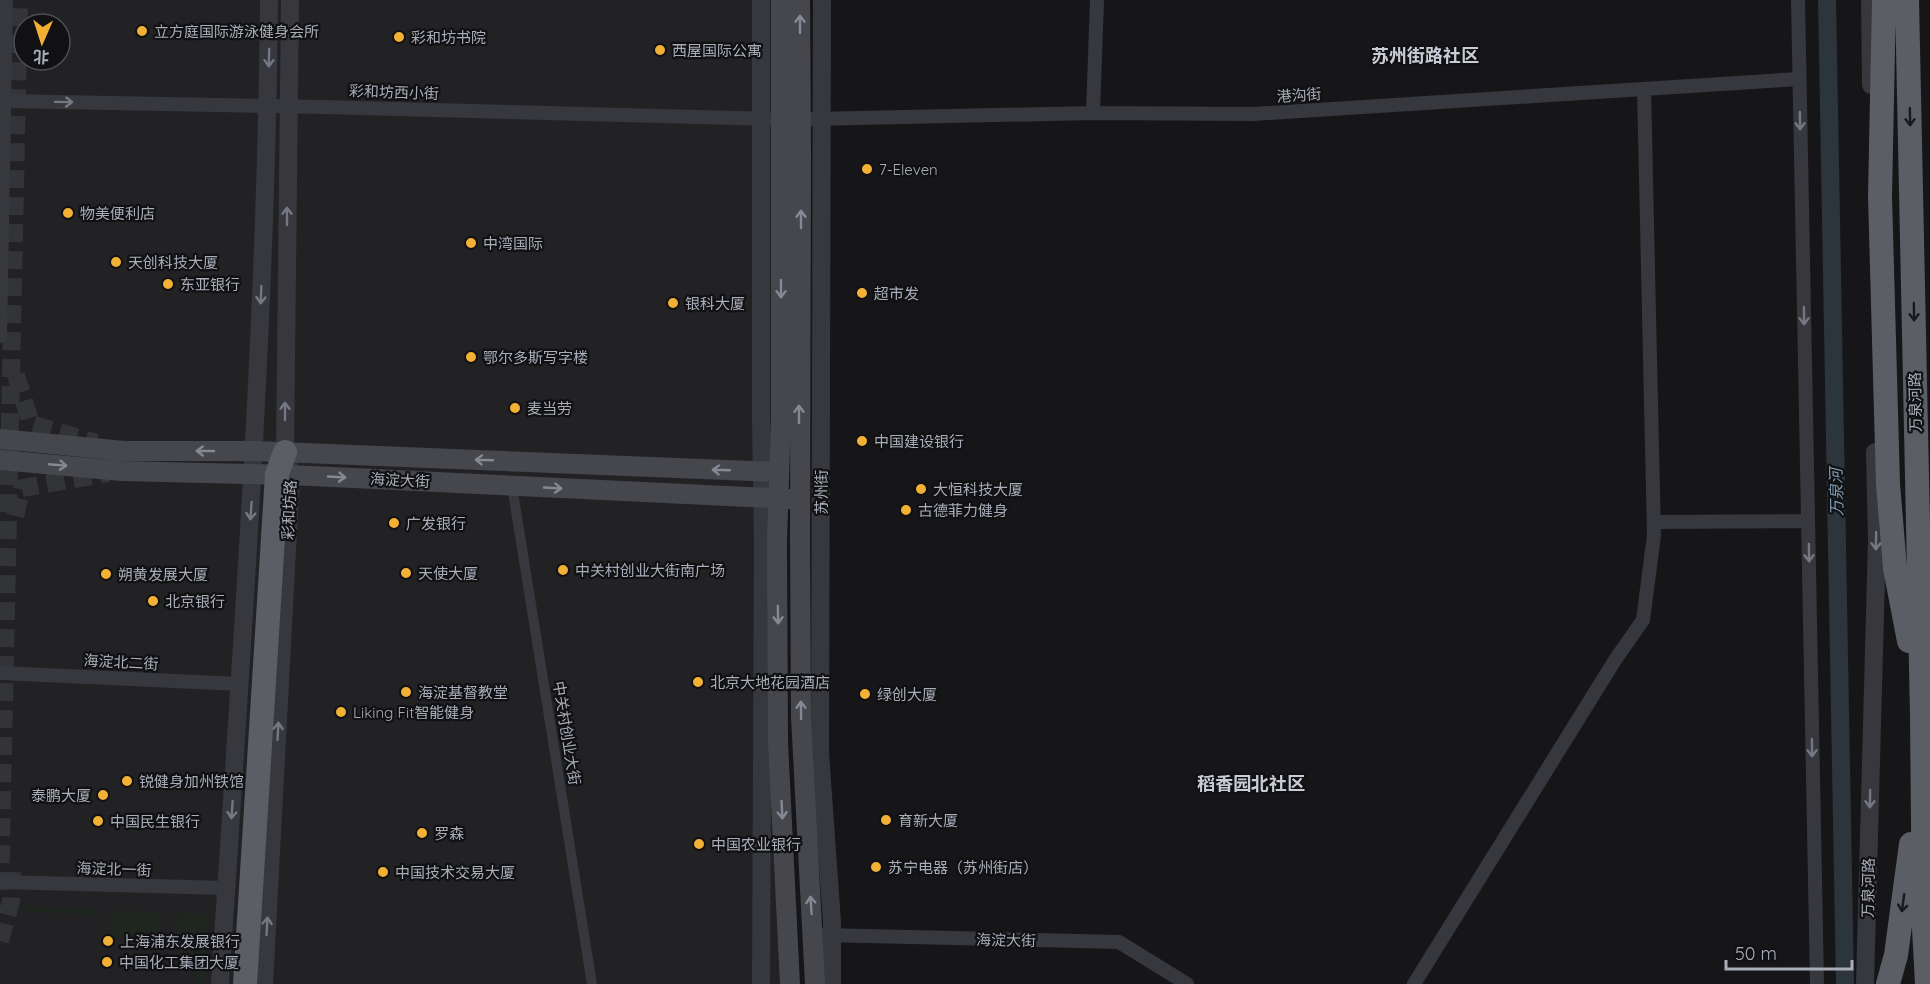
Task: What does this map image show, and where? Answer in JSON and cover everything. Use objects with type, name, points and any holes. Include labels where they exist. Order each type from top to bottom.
[{"type":"highway","points":[[1884,0],[1880,196],[1888,484],[1895,568],[1922,715]]},
{"type":"highway","points":[[1894,0],[1908,59]]},
{"type":"highway","name":"万泉河路","points":[[1907,0],[1922,715],[1924,928],[1927,984]]},
{"type":"highway","points":[[245,984],[285,467]]},
{"type":"highway","points":[[1888,984],[1896,955],[1922,762]]},
{"type":"main road","name":"苏州街","points":[[781,0],[791,119],[800,473],[801,717],[823,935],[816,984]]},
{"type":"main road","name":"苏州街","points":[[790,984],[778,743],[770,472],[781,418],[791,119],[800,0]]},
{"type":"main road","name":"海淀大街","points":[[0,439],[124,451],[255,451],[285,467],[512,486],[800,499]]},
{"type":"main road","name":"海淀大街","points":[[0,460],[122,471],[253,473],[285,467],[770,472]]},
{"type":"street","points":[[0,336],[6,101],[6,0]]},
{"type":"street","points":[[220,984],[255,451],[268,106],[269,0]]},
{"type":"street","name":"彩和坊路","points":[[264,984],[285,467],[290,0]]},
{"type":"street","name":"苏州街","points":[[761,0],[760,119],[770,472]]},
{"type":"street","name":"苏州街","points":[[822,0],[820,753],[823,935],[832,984]]},
{"type":"street","points":[[1093,113],[1097,0]]},
{"type":"street","points":[[1798,0],[1817,984]]},
{"type":"street","name":"万泉河路","points":[[1865,984],[1876,540],[1870,0]]},
{"type":"street","name":"港沟街","points":[[791,119],[1093,113],[1253,114],[1799,79]]},
{"type":"street","points":[[1414,984],[1615,660],[1643,620],[1654,535],[1644,90]]},
{"type":"street","name":"彩和坊西小街","points":[[6,101],[791,119]]},
{"type":"street","points":[[770,472],[800,473]]},
{"type":"street","name":"中关村创业大街","points":[[512,486],[592,984]]},
{"type":"street","name":"苏州街","points":[[762,984],[770,499]]},
{"type":"street","points":[[1654,522],[1808,520]]},
{"type":"street","name":"海淀北二街","points":[[0,673],[240,684]]},
{"type":"street","name":"海淀北一街","points":[[0,882],[226,888]]},
{"type":"street","name":"海淀大街","points":[[823,935],[1119,942],[1187,984]]},
{"type":"shaded area","points":[[0,0],[781,0],[790,984],[0,984]]},
{"type":"shaded area","points":[[22,906],[93,909],[93,915],[21,911]]},
{"type":"shaded area","points":[[111,910],[162,912],[160,938],[109,936]]},
{"type":"shaded area","points":[[178,913],[208,914],[205,984],[196,984],[198,941],[178,939]]},
{"type":"waterway","name":"万泉河","points":[[1827,0],[1845,984]]},
{"type":"tunnel","points":[[0,890],[19,0]]},
{"type":"tunnel","points":[[16,375],[31,424],[96,443]]},
{"type":"tunnel","points":[[15,516],[22,488],[109,473]]},
{"type":"tunnel","points":[[0,941],[11,901],[12,872]]},
{"type":"place","name":"立方庭国际游泳健身会所","points":[[142,31]]},
{"type":"place","name":"彩和坊书院","points":[[399,37]]},
{"type":"place","name":"西屋国际公寓","points":[[660,50]]},
{"type":"place","name":"7-Eleven","points":[[867,169]]},
{"type":"place","name":"物美便利店","points":[[68,213]]},
{"type":"place","name":"中湾国际","points":[[471,243]]},
{"type":"place","name":"天创科技大厦","points":[[116,262]]},
{"type":"place","name":"东亚银行","points":[[168,284]]},
{"type":"place","name":"超市发","points":[[862,293]]},
{"type":"place","name":"银科大厦","points":[[673,303]]},
{"type":"place","name":"鄂尔多斯写字楼","points":[[471,357]]},
{"type":"place","name":"麦当劳","points":[[515,408]]},
{"type":"place","name":"中国建设银行","points":[[862,441]]},
{"type":"place","name":"大恒科技大厦","points":[[921,489]]},
{"type":"place","name":"古德菲力健身","points":[[906,510]]},
{"type":"place","name":"广发银行","points":[[394,523]]},
{"type":"place","name":"中关村创业大街南广场","points":[[563,570]]},
{"type":"place","name":"天使大厦","points":[[406,573]]},
{"type":"place","name":"朔黄发展大厦","points":[[106,574]]},
{"type":"place","name":"北京银行","points":[[153,601]]},
{"type":"place","name":"北京大地花园酒店","points":[[698,682]]},
{"type":"place","name":"海淀基督教堂","points":[[406,692]]},
{"type":"place","name":"绿创大厦","points":[[865,694]]},
{"type":"place","name":"Liking Fit智能健身","points":[[341,712]]},
{"type":"place","name":"锐健身加州铁馆","points":[[127,781]]},
{"type":"place","name":"泰鹏大厦","points":[[103,795]]},
{"type":"place","name":"育新大厦","points":[[886,820]]},
{"type":"place","name":"中国民生银行","points":[[98,821]]},
{"type":"place","name":"罗森","points":[[422,833]]},
{"type":"place","name":"中国农业银行","points":[[699,844]]},
{"type":"place","name":"苏宁电器（苏州街店）","points":[[876,867]]},
{"type":"place","name":"中国技术交易大厦","points":[[383,872]]},
{"type":"place","name":"上海浦东发展银行","points":[[108,941]]},
{"type":"place","name":"中国化工集团大厦","points":[[107,962]]},
{"type":"district","name":"苏州街路社区","points":[[1425,55]]},
{"type":"district","name":"稻香园北社区","points":[[1251,783]]}]
